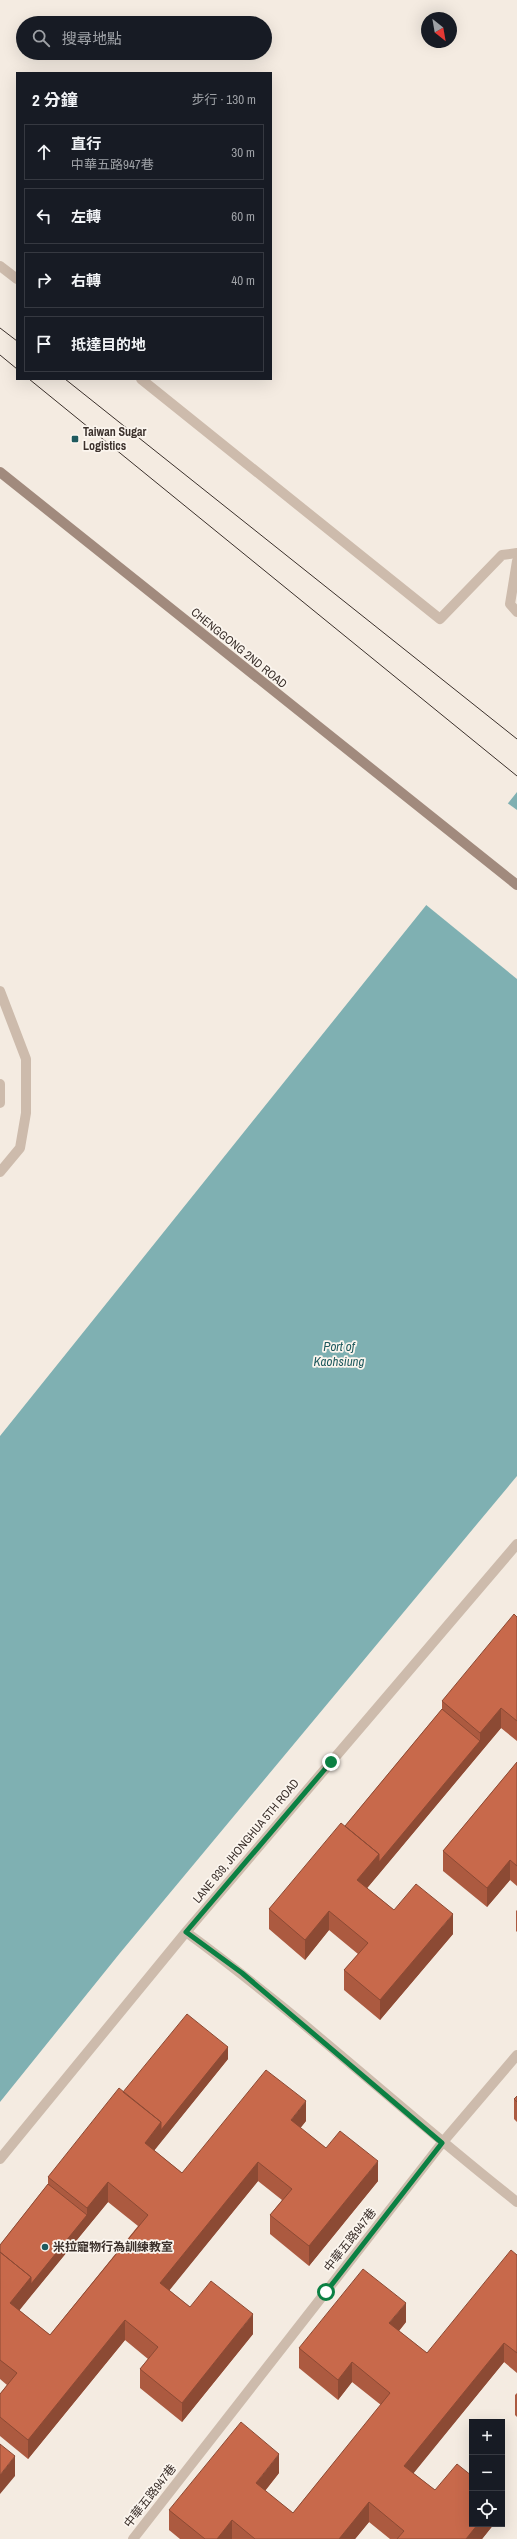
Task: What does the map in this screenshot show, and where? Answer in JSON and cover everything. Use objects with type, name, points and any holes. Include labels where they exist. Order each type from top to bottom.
[{"type":"street","points":[[0,266],[16,278]]},
{"type":"street","points":[[143,380],[440,619],[502,555],[517,553]]},
{"type":"street","name":"CHENGGONG 2ND ROAD","points":[[0,472],[412,803],[464,841],[517,885]]},
{"type":"street","points":[[517,561],[510,604],[517,612]]},
{"type":"street","points":[[0,991],[26,1059],[26,1097],[20,1148],[0,1172]]},
{"type":"street","points":[[0,1084],[0,1103]]},
{"type":"street","name":"LANE 939, JHONGHUA 5TH ROAD","points":[[0,2159],[186,1932],[517,1544]]},
{"type":"street","points":[[186,1932],[242,1973],[442,2143],[517,2202]]},
{"type":"street","name":"中華五路947巷","points":[[133,2539],[442,2143],[517,2055]]},
{"type":"water","name":"Port of Kaohsiung","points":[[517,792],[517,1476],[120,1953],[0,2102],[0,1436]]},
{"type":"pier","points":[[506,802],[517,810],[517,979],[425,904]]},
{"type":"building","points":[[514,1614],[517,1617],[517,1721],[501,1708],[480,1733],[442,1701]]},
{"type":"building","points":[[442,1709],[480,1741],[379,1862],[379,1854],[345,1826]]},
{"type":"building","points":[[517,1762],[517,1866],[510,1860],[487,1888],[443,1851]]},
{"type":"building","points":[[341,1823],[379,1854],[357,1880],[394,1910],[416,1884],[453,1914],[380,2000],[344,1970],[368,1943],[329,1911],[305,1940],[269,1909]]},
{"type":"building","points":[[187,2014],[228,2047],[161,2130],[161,2122],[123,2092]]},
{"type":"building","points":[[266,2070],[306,2101],[291,2120],[326,2148],[340,2131],[378,2161],[309,2246],[270,2215],[292,2189],[258,2162],[160,2283],[190,2307],[211,2281],[253,2314],[182,2403],[140,2369],[158,2347],[125,2320],[28,2440],[0,2417],[0,2394],[17,2373],[0,2360],[0,2252],[31,2277],[10,2303],[50,2335],[148,2215],[108,2182],[87,2208],[48,2177],[119,2088],[161,2122],[145,2143],[182,2173]]},
{"type":"building","points":[[48,2184],[87,2215],[31,2284],[31,2277],[0,2252],[0,2245]]},
{"type":"building","points":[[511,2250],[517,2255],[517,2353],[504,2343],[404,2466],[435,2490],[457,2464],[469,2474],[469,2527],[476,2527],[466,2539],[397,2539],[404,2531],[369,2502],[339,2539],[255,2539],[232,2520],[217,2539],[205,2539],[169,2510],[241,2422],[279,2454],[256,2483],[293,2513],[390,2393],[352,2362],[338,2380],[299,2348],[363,2269],[406,2303],[389,2323],[427,2353]]},
{"type":"building","points":[[0,2444],[15,2456],[0,2475]]},
{"type":"tram line","points":[[0,328],[16,340]]},
{"type":"tram line","points":[[0,355],[16,368]]},
{"type":"tram line","points":[[30,380],[517,776]]},
{"type":"tram line","points":[[66,380],[517,739]]},
{"type":"place","name":"Taiwan Sugar Logistics","points":[[75,439]]},
{"type":"place","name":"米拉寵物行為訓練教室","points":[[45,2247]]},
{"type":"route","points":[[326,2292],[442,2143],[242,1973],[186,1932],[331,1762]]}]
